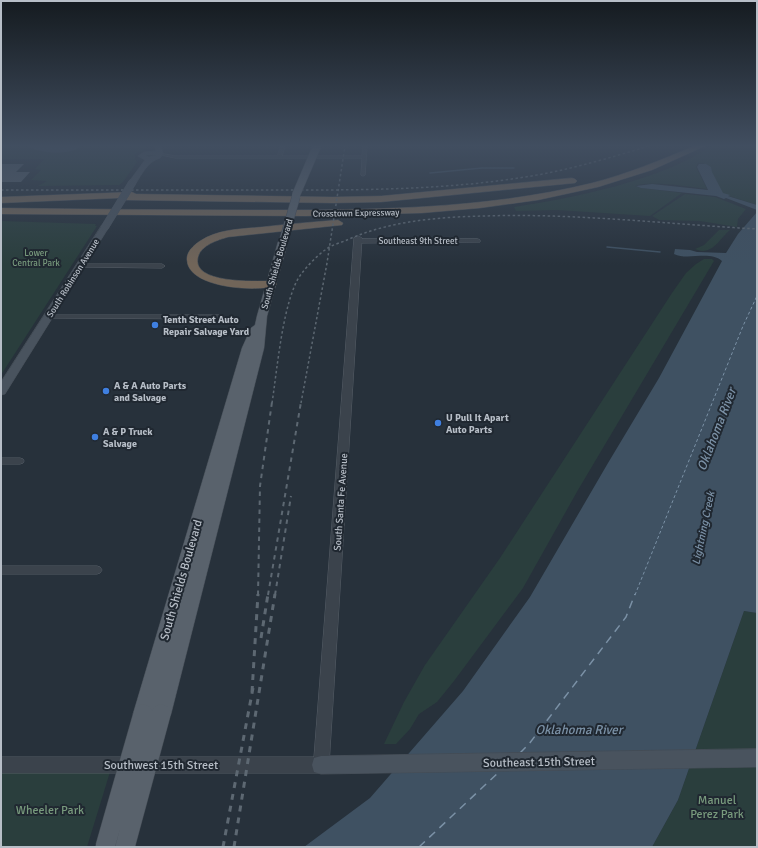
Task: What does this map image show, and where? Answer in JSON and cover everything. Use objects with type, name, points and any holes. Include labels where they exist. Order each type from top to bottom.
[{"type":"highway","points":[[123,197],[326,200],[381,199],[521,186]]},
{"type":"highway","name":"Crosstown Expressway","points":[[1,204],[305,207],[389,205],[491,196],[548,186]]},
{"type":"highway","name":"Crosstown Expressway","points":[[1,211],[335,214],[440,209],[527,198],[591,186]]},
{"type":"highway","points":[[1,200],[115,195],[296,196]]},
{"type":"highway","points":[[271,284],[230,283],[208,278],[195,269],[192,261],[193,256],[205,243],[220,236],[235,232],[346,222],[440,209]]},
{"type":"highway","points":[[1,218],[289,221]]},
{"type":"main road","name":"South Robinson Avenue","points":[[1,391],[130,186]]},
{"type":"main road","name":"South Shields Boulevard","points":[[105,847],[152,714],[258,348],[262,316],[282,242],[300,186]]},
{"type":"main road","name":"South Shields Boulevard","points":[[125,847],[152,714]]},
{"type":"main road","name":"Southeast 15th Street","points":[[328,765],[757,758]]},
{"type":"street","name":"Southeast 9th Street","points":[[358,240],[478,240]]},
{"type":"street","name":"South Santa Fe Avenue","points":[[328,765],[358,240]]},
{"type":"street","points":[[81,266],[162,266]]},
{"type":"street","points":[[48,316],[222,317]]},
{"type":"street","points":[[1,461],[20,461]]},
{"type":"street","points":[[1,570],[97,570]]},
{"type":"street","name":"Southwest 15th Street","points":[[1,765],[328,765]]},
{"type":"green space","points":[[617,186],[636,186],[635,186],[641,188],[682,193],[650,216],[557,210],[516,211],[514,207],[591,193]]},
{"type":"green space","points":[[676,186],[705,186],[707,189]]},
{"type":"green space","points":[[714,186],[757,186],[757,205],[717,192]]},
{"type":"green space","points":[[685,194],[715,197],[746,209],[738,219],[737,227],[700,221],[659,220],[652,216]]},
{"type":"green space","name":"Lower Central Park","points":[[1,221],[96,224],[95,226],[97,226],[1,375]]},
{"type":"green space","points":[[719,230],[730,230],[711,249],[701,251],[695,249],[704,245]]},
{"type":"green space","points":[[704,259],[712,259],[714,261],[578,490],[523,588],[437,702],[419,714],[410,729],[396,744],[384,744],[404,702],[425,665],[500,558],[672,293],[686,273]]},
{"type":"green space","name":"Manuel Perez Park","points":[[744,611],[757,613],[757,847],[652,847],[678,800]]},
{"type":"green space","name":"Wheeler Park","points":[[1,772],[110,772],[87,847],[1,847]]},
{"type":"water","points":[[636,186],[667,186],[708,190],[706,186],[719,186],[723,193],[730,195],[728,196],[757,205],[757,210],[726,198],[724,199],[716,196],[641,188]]},
{"type":"water","name":"Oklahoma River","points":[[757,212],[757,613],[744,611],[678,800],[652,847],[304,847],[370,798],[463,691],[530,597],[659,378],[722,261],[711,256],[680,256],[674,254],[675,249],[697,252],[726,253],[738,234]]},
{"type":"waterway","points":[[607,247],[660,252]]},
{"type":"ferry route","points":[[635,595],[743,326],[757,296]]},
{"type":"ferry route","points":[[520,753],[529,744],[626,617],[635,594]]},
{"type":"ferry route","points":[[419,847],[500,771]]},
{"type":"railway","points":[[338,190],[339,186]]},
{"type":"railway","points":[[338,190],[444,186]]},
{"type":"railway","points":[[1,190],[338,190]]},
{"type":"railway","points":[[329,247],[338,190]]},
{"type":"railway","points":[[329,247],[380,228],[397,224],[432,219],[467,217],[518,215],[586,217],[757,229]]},
{"type":"railway","points":[[272,403],[285,316],[295,284],[307,267],[329,247]]},
{"type":"railway","points":[[301,403],[329,247]]},
{"type":"railway","points":[[258,595],[260,486],[272,402]]},
{"type":"railway","points":[[268,595],[301,402]]},
{"type":"railway","points":[[275,595],[291,496]]},
{"type":"railway","points":[[252,692],[258,594]]},
{"type":"railway","points":[[261,638],[268,594]]},
{"type":"railway","points":[[234,847],[275,594]]},
{"type":"railway","points":[[223,847],[253,688]]},
{"type":"place","name":"Tenth Street Auto Repair Salvage Yard","points":[[155,325]]},
{"type":"place","name":"A & A Auto Parts and Salvage","points":[[106,391]]},
{"type":"place","name":"U Pull It Apart Auto Parts","points":[[438,423]]},
{"type":"place","name":"A & P Truck Salvage","points":[[95,437]]},
{"type":"water label","name":"Lightning Creek","points":[[703,528]]}]
